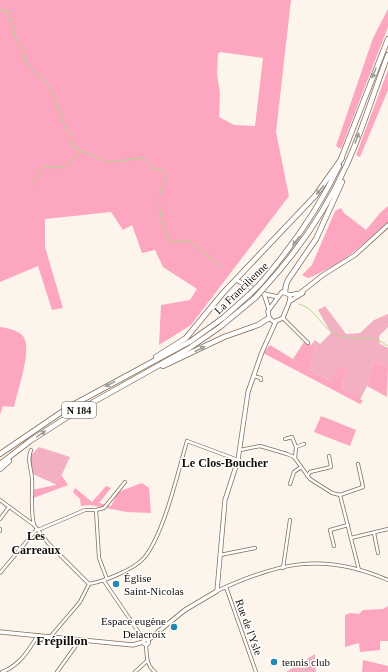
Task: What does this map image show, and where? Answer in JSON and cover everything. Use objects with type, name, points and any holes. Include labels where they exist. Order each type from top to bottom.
[{"type":"highway","name":"La Francilienne","points":[[1,452],[69,407],[191,341],[223,318],[260,284],[284,257],[313,217],[326,194],[342,158],[388,39]]},
{"type":"highway","name":"La Francilienne","points":[[0,464],[30,441],[72,414],[188,349],[220,327],[264,292],[289,261],[313,227],[348,163],[388,56]]},
{"type":"highway","points":[[145,366],[186,338],[236,280],[315,196],[342,158]]},
{"type":"highway","points":[[285,292],[288,280],[316,239],[348,167],[348,163]]},
{"type":"highway","points":[[152,370],[174,362],[224,337],[270,319]]},
{"type":"highway","points":[[0,468],[9,461],[10,457]]},
{"type":"street","points":[[269,309],[280,293],[285,292],[290,295],[300,293],[323,275],[355,255],[388,224]]},
{"type":"street","points":[[236,280],[278,297]]},
{"type":"street","points":[[283,318],[286,308],[290,302],[303,294],[308,287]]},
{"type":"street","points":[[264,292],[273,328]]},
{"type":"street","points":[[290,295],[290,302]]},
{"type":"street","points":[[270,319],[276,321],[283,318]]},
{"type":"street","points":[[283,318],[308,343]]},
{"type":"street","points":[[217,591],[225,500],[238,460],[244,409],[252,376],[276,321]]},
{"type":"street","points":[[252,376],[261,378],[260,380]]},
{"type":"street","points":[[286,439],[292,437],[296,448],[295,458]]},
{"type":"street","points":[[89,584],[104,582],[142,560],[156,538],[187,441],[238,460]]},
{"type":"street","points":[[296,448],[304,444]]},
{"type":"street","points":[[239,450],[260,446],[287,454],[295,458],[307,476],[332,493],[340,495],[363,487],[358,464]]},
{"type":"street","points":[[31,450],[28,456],[32,478],[32,514],[34,525],[59,555],[89,584]]},
{"type":"street","points":[[307,476],[310,472],[331,467],[329,456]]},
{"type":"street","points":[[290,484],[294,472],[301,467]]},
{"type":"street","points":[[0,573],[37,530],[85,510],[104,508],[125,482]]},
{"type":"street","points":[[340,495],[359,570]]},
{"type":"street","points":[[0,500],[34,525]]},
{"type":"street","points":[[0,519],[10,507]]},
{"type":"street","points":[[96,510],[99,558],[107,580]]},
{"type":"street","points":[[283,568],[290,520]]},
{"type":"street","points":[[334,546],[330,530],[348,525]]},
{"type":"street","points":[[351,538],[388,529]]},
{"type":"street","points":[[374,533],[378,553]]},
{"type":"street","points":[[219,555],[224,556],[255,548]]},
{"type":"street","points":[[0,632],[133,645],[145,642],[185,610],[217,591],[257,573],[322,563],[359,570],[388,580]]},
{"type":"street","points":[[104,582],[145,642],[147,661],[150,668],[155,672]]},
{"type":"street","points":[[51,636],[80,602],[89,584]]},
{"type":"street","name":"Rue de l'Ysle","points":[[226,587],[256,672]]},
{"type":"street","points":[[2,672],[9,670],[28,652],[38,635]]},
{"type":"street","points":[[57,672],[80,640]]},
{"type":"street","points":[[135,672],[147,661]]},
{"type":"shaded area","points":[[0,0],[291,0],[276,132],[289,196],[191,325],[159,345],[161,305],[190,300],[197,289],[163,267],[155,250],[142,253],[132,225],[123,230],[111,212],[45,219],[45,247],[63,308],[52,310],[38,266],[0,282]],"holes":[[[220,52],[263,58],[255,126],[234,125],[219,117],[220,93],[217,74],[218,54]]]},
{"type":"shaded area","points":[[388,9],[388,27],[341,149],[336,146],[373,38]]},
{"type":"shaded area","points":[[388,70],[388,90],[360,157],[356,155]]},
{"type":"shaded area","points":[[388,206],[388,222],[370,239],[341,261],[319,273],[308,278],[302,275],[312,265],[335,211],[341,208],[344,213],[366,230]]},
{"type":"shaded area","points":[[325,306],[346,334],[360,333],[374,320],[388,314],[388,327],[379,336],[380,344],[388,348],[388,367],[373,361],[367,386],[360,400],[342,388],[347,370],[332,382],[309,369],[316,347],[311,345],[315,340],[320,344],[331,333],[318,310]]},
{"type":"shaded area","points":[[0,327],[21,334],[26,342],[26,350],[23,371],[14,407],[3,406],[0,415]]},
{"type":"shaded area","points":[[304,342],[316,347],[309,369],[332,382],[338,366],[347,370],[342,388],[363,401],[360,404],[263,353],[270,345],[293,359]]},
{"type":"shaded area","points":[[373,361],[388,367],[387,397],[367,386]]},
{"type":"shaded area","points":[[321,416],[356,430],[350,446],[314,432]]},
{"type":"shaded area","points":[[39,447],[70,457],[57,485],[33,474],[30,456]]},
{"type":"shaded area","points":[[61,475],[68,485],[31,499],[32,490],[56,485]]},
{"type":"shaded area","points":[[142,483],[149,488],[151,513],[127,512],[90,505],[81,506],[80,499],[73,492],[75,488],[92,502],[106,486],[111,488],[99,503],[111,506],[118,492]]},
{"type":"shaded area","points":[[388,606],[388,641],[380,641],[380,650],[360,652],[359,643],[345,647],[345,615],[350,613],[359,614],[363,610],[383,609]]},
{"type":"shaded area","points":[[315,654],[316,672],[286,672]]},
{"type":"shaded area","points":[[363,660],[388,666],[388,672],[362,672]]},
{"type":"waterway","points":[[0,10],[8,11],[15,36],[23,49],[25,61],[32,70],[41,76],[51,90],[65,127],[71,134],[73,147],[108,162],[144,158],[155,169],[161,169],[166,176],[160,193],[159,205],[163,225],[170,242],[189,241],[222,267]]},
{"type":"waterway","points":[[67,167],[72,159],[81,152]]},
{"type":"waterway","points":[[33,184],[45,166],[55,168],[64,167]]},
{"type":"waterway","points":[[299,304],[308,308],[327,328],[340,337],[377,339],[388,346]]},
{"type":"place","name":"Église Saint-Nicolas","points":[[116,584]]},
{"type":"place","name":"Espace eugène Delacroix","points":[[174,627]]},
{"type":"place","name":"tennis club","points":[[274,662]]},
{"type":"district","name":"Le Clos-Boucher","points":[[225,463]]},
{"type":"district","name":"Les Carreaux","points":[[36,543]]},
{"type":"district","name":"Frépillon","points":[[62,640]]}]
